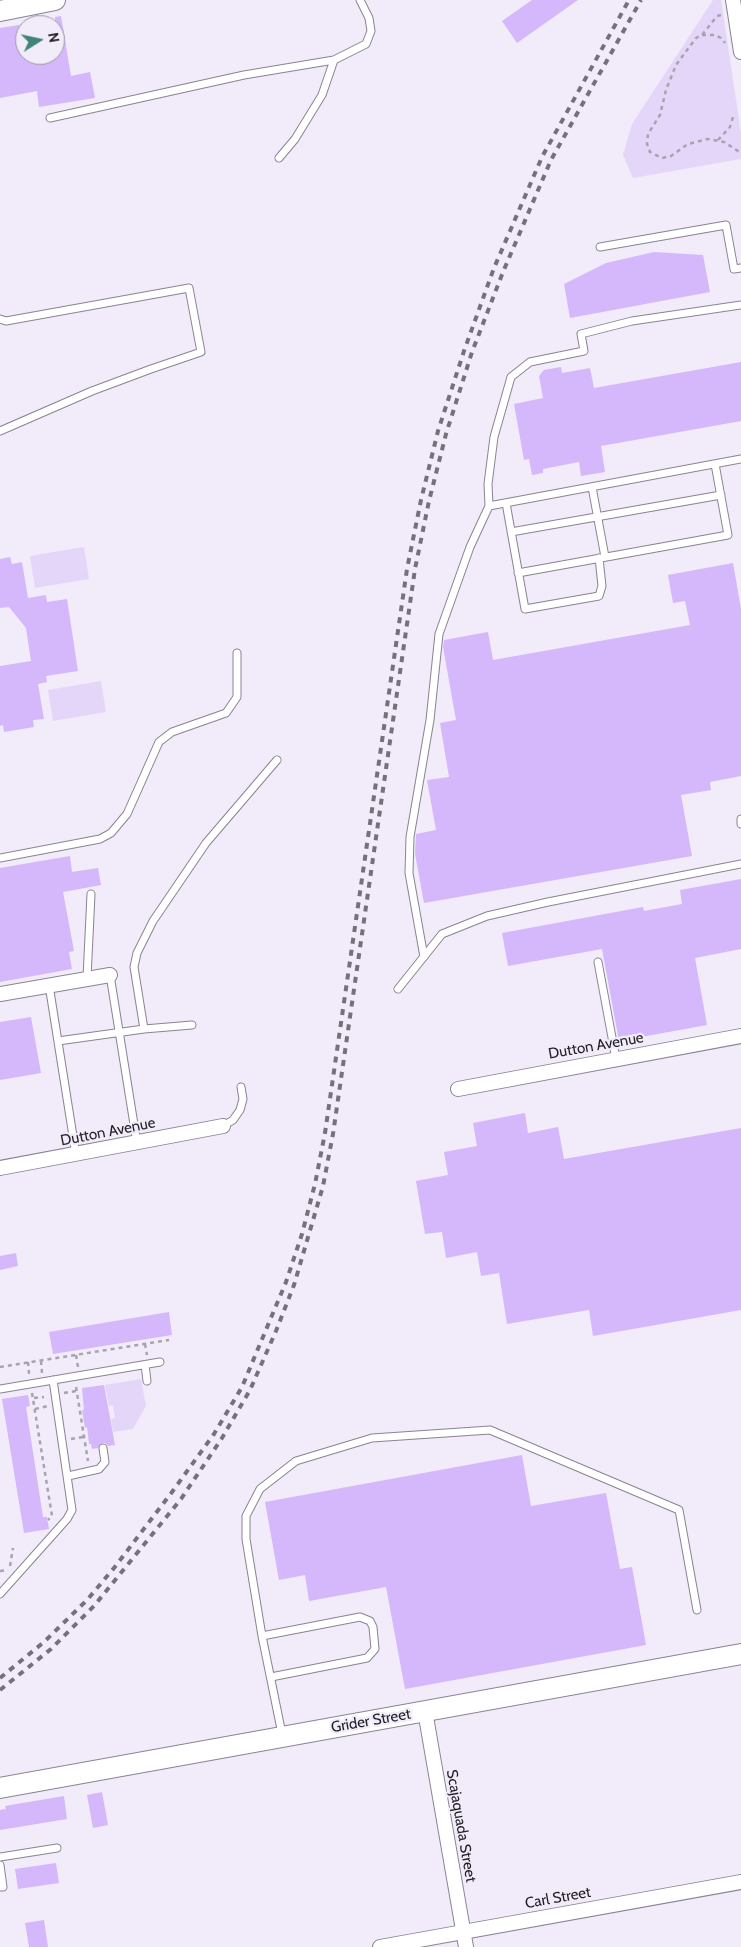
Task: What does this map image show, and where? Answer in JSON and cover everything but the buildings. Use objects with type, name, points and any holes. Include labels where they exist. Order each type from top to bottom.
[{"type":"street","points":[[9,7],[55,0]]},
{"type":"street","points":[[733,0],[741,52]]},
{"type":"street","points":[[0,994],[110,974]]},
{"type":"street","name":"Dutton Avenue","points":[[458,1089],[741,1036]]},
{"type":"street","name":"Dutton Avenue","points":[[0,1168],[223,1126]]},
{"type":"street","name":"Grider Street","points":[[0,1788],[741,1654]]},
{"type":"street","name":"Scajaquada Street","points":[[425,1711],[466,1947]]},
{"type":"street","name":"Carl Street","points":[[380,1947],[741,1882]]},
{"type":"lane","points":[[50,118],[244,74],[334,60],[366,44],[370,31],[369,18],[360,0]]},
{"type":"lane","points":[[278,158],[295,139],[322,95],[334,60]]},
{"type":"lane","points":[[600,247],[726,225],[734,269],[741,268]]},
{"type":"lane","points":[[0,319],[6,320],[189,288],[201,352],[151,368],[0,432]]},
{"type":"lane","points":[[424,957],[409,873],[410,837],[430,720],[439,634],[470,547],[489,506],[488,484],[494,437],[511,377],[530,362],[584,351],[581,334],[632,321],[741,305]]},
{"type":"lane","points":[[489,506],[741,459]]},
{"type":"lane","points":[[518,573],[728,535],[715,464]]},
{"type":"lane","points":[[506,503],[524,609],[590,598],[599,596],[602,586],[602,558],[598,517],[592,487]]},
{"type":"lane","points":[[511,532],[721,495]]},
{"type":"lane","points":[[0,858],[100,839],[110,834],[127,814],[159,742],[172,732],[226,713],[237,697],[237,653]]},
{"type":"lane","points":[[144,1029],[134,967],[137,953],[153,921],[206,843],[277,760]]},
{"type":"lane","points":[[741,819],[741,824]]},
{"type":"lane","points":[[398,989],[442,934],[487,916],[566,898],[741,864]]},
{"type":"lane","points":[[87,978],[91,894]]},
{"type":"lane","points":[[598,962],[616,1059]]},
{"type":"lane","points":[[110,974],[137,1143]]},
{"type":"lane","points":[[49,985],[76,1155]]},
{"type":"lane","points":[[58,1041],[144,1029],[192,1025]]},
{"type":"lane","points":[[223,1126],[234,1120],[240,1110],[243,1099],[241,1087]]},
{"type":"lane","points":[[0,1389],[160,1362]]},
{"type":"lane","points":[[145,1365],[147,1381]]},
{"type":"lane","points":[[0,1594],[67,1519],[72,1510],[53,1380]]},
{"type":"lane","points":[[283,1737],[262,1636],[246,1539],[246,1516],[260,1489],[296,1461],[372,1438],[490,1430],[679,1510],[697,1610]]},
{"type":"lane","points":[[68,1476],[99,1469],[105,1462],[103,1448]]},
{"type":"lane","points":[[262,1636],[360,1617],[370,1621],[373,1627],[375,1649],[367,1658],[270,1677]]},
{"type":"lane","points":[[0,1857],[57,1848]]},
{"type":"lane","points":[[0,1865],[3,1887],[0,1887]]},
{"type":"path","points":[[728,14],[717,16],[702,36],[692,43],[676,65],[666,90],[662,108],[648,134],[647,144],[650,152],[662,158],[671,156],[682,147],[695,141],[708,139],[718,140],[730,145],[741,153]]},
{"type":"path","points":[[702,36],[715,35],[721,38],[725,44]]},
{"type":"path","points":[[718,140],[730,127],[733,116],[736,116]]},
{"type":"path","points":[[0,1367],[169,1340]]},
{"type":"path","points":[[145,1344],[147,1357]]},
{"type":"path","points":[[76,1355],[78,1368]]},
{"type":"path","points":[[40,1360],[42,1373]]},
{"type":"path","points":[[28,1362],[30,1375]]},
{"type":"path","points":[[75,1384],[89,1468]]},
{"type":"path","points":[[32,1391],[52,1516],[48,1520]]},
{"type":"path","points":[[62,1394],[76,1391]]},
{"type":"path","points":[[34,1398],[45,1396]]},
{"type":"path","points":[[35,1409],[48,1406]]},
{"type":"path","points":[[70,1439],[84,1436]]},
{"type":"path","points":[[9,1570],[13,1548]]},
{"type":"shaded area","points":[[713,0],[721,0],[741,133],[741,159],[633,178],[623,155],[632,124]]},
{"type":"shaded area","points":[[84,547],[89,579],[35,588],[30,556]]},
{"type":"shaded area","points":[[101,681],[106,712],[53,721],[48,690]]},
{"type":"shaded area","points":[[141,1379],[146,1406],[133,1429],[113,1432],[111,1419],[115,1418],[113,1405],[109,1406],[105,1385]]},
{"type":"railway","points":[[0,1678],[44,1642],[87,1600],[114,1568],[214,1434],[242,1387],[286,1282],[302,1234],[315,1184],[325,1133],[407,569],[438,431],[494,268],[542,157],[629,0]]},
{"type":"railway","points":[[0,1690],[51,1649],[94,1606],[181,1499],[222,1438],[250,1390],[294,1285],[323,1186],[333,1134],[415,569],[429,501],[446,434],[472,352],[503,272],[551,160],[641,0]]}]
